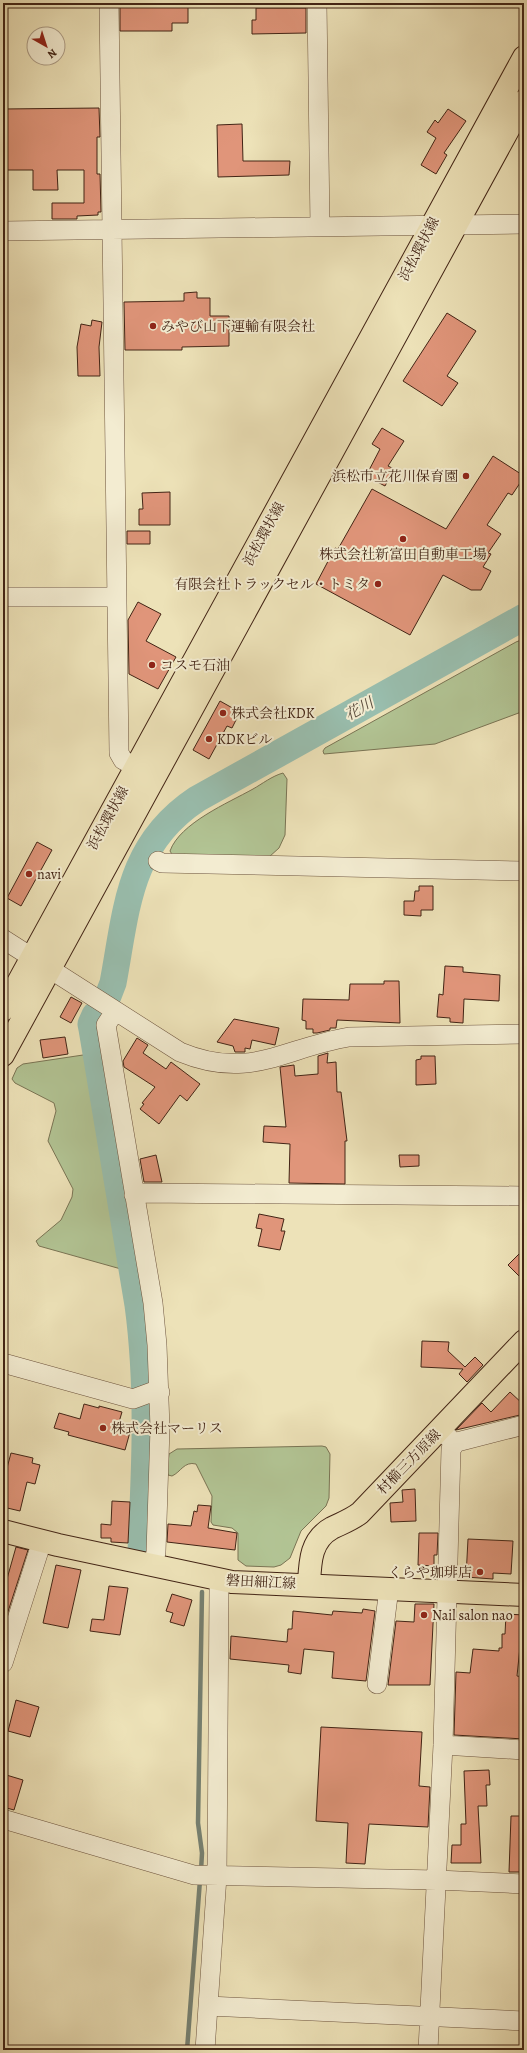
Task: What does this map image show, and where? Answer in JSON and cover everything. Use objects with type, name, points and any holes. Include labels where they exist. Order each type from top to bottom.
[{"type":"main road","name":"浜松環状線","points":[[6,996],[32,958],[524,57]]},
{"type":"main road","name":"浜松環状線","points":[[3,1054],[524,101]]},
{"type":"main road","name":"村櫛三方原線","points":[[309,1585],[310,1558],[317,1541],[330,1529],[360,1514],[448,1437],[524,1341]]},
{"type":"main road","name":"磐田細江線","points":[[3,1532],[221,1580],[524,1595]]},
{"type":"street","points":[[109,3],[119,753],[124,760],[136,767]]},
{"type":"street","points":[[317,3],[320,226]]},
{"type":"street","points":[[3,231],[524,224]]},
{"type":"street","points":[[3,597],[117,597]]},
{"type":"street","points":[[158,861],[162,863],[524,871]]},
{"type":"street","points":[[3,939],[180,1052],[197,1059],[233,1065],[257,1062],[332,1040],[349,1037],[524,1034]]},
{"type":"street","points":[[115,1010],[106,1026],[155,1324],[150,1394],[156,1552],[153,1566]]},
{"type":"street","points":[[134,1195],[143,1193],[524,1196]]},
{"type":"street","points":[[3,1363],[133,1399],[150,1394]]},
{"type":"street","points":[[448,1437],[457,1442],[524,1425]]},
{"type":"street","points":[[428,2050],[443,1745],[451,1449],[448,1437]]},
{"type":"street","points":[[3,1663],[42,1541]]},
{"type":"street","points":[[206,2050],[208,2006],[206,1876],[219,1594],[221,1580]]},
{"type":"street","points":[[377,1684],[389,1588]]},
{"type":"street","points":[[443,1745],[524,1750]]},
{"type":"street","points":[[3,1819],[206,1876],[437,1880],[524,1884]]},
{"type":"street","points":[[208,2006],[524,2021]]},
{"type":"green space","points":[[521,640],[524,642],[524,711],[435,744],[324,754],[323,751],[325,748]]},
{"type":"green space","points":[[283,773],[287,779],[285,835],[279,848],[269,857],[173,856],[170,851],[175,841],[194,823],[218,807]]},
{"type":"green space","points":[[83,1055],[90,1061],[124,1262],[121,1269],[39,1246],[36,1241],[61,1220],[72,1197],[73,1189],[48,1141],[56,1111],[54,1103],[15,1083],[12,1079],[17,1068],[23,1064]]},
{"type":"green space","points":[[326,1447],[330,1454],[329,1498],[326,1506],[301,1531],[290,1558],[281,1565],[274,1567],[246,1566],[238,1560],[238,1533],[232,1528],[213,1525],[211,1522],[212,1496],[196,1464],[192,1463],[186,1465],[172,1476],[168,1475],[167,1471],[169,1454],[177,1449]]},
{"type":"building","points":[[120,3],[188,3],[188,23],[172,23],[172,31],[120,31]]},
{"type":"building","points":[[256,8],[306,8],[306,33],[252,34],[252,20],[256,20]]},
{"type":"building","points":[[99,108],[100,137],[97,137],[97,174],[100,174],[101,212],[98,212],[98,215],[77,216],[77,219],[52,219],[52,203],[84,203],[84,170],[57,170],[58,190],[33,190],[33,170],[3,170],[3,109]]},
{"type":"building","points":[[448,109],[466,121],[444,153],[447,155],[436,174],[421,165],[436,138],[427,132],[435,120],[438,123]]},
{"type":"building","points":[[242,124],[243,161],[290,161],[289,175],[218,177],[217,125]]},
{"type":"building","points":[[197,292],[197,298],[210,298],[210,316],[229,316],[229,346],[182,347],[182,350],[125,350],[124,302],[184,301],[184,293]]},
{"type":"building","points":[[447,313],[476,331],[447,376],[458,383],[442,406],[403,381]]},
{"type":"building","points":[[92,320],[102,322],[99,347],[100,376],[78,376],[77,347],[81,324],[91,326]]},
{"type":"building","points":[[382,428],[404,441],[388,466],[394,469],[385,486],[366,476],[380,449],[372,444]]},
{"type":"building","points":[[493,456],[524,477],[512,495],[508,493],[487,525],[501,534],[488,553],[491,554],[483,567],[491,571],[481,590],[471,590],[443,575],[410,635],[316,584],[335,548],[338,549],[372,489],[446,529]]},
{"type":"building","points":[[170,492],[170,525],[139,525],[139,509],[143,509],[142,493]]},
{"type":"building","points":[[127,531],[150,531],[150,544],[127,544]]},
{"type":"building","points":[[138,602],[161,614],[146,641],[176,657],[158,689],[129,674],[128,620]]},
{"type":"building","name":"KDKビル","points":[[220,701],[236,710],[232,716],[237,718],[232,728],[227,726],[209,759],[193,750]]},
{"type":"building","points":[[37,842],[52,850],[21,906],[7,898]]},
{"type":"building","points":[[419,886],[433,886],[433,910],[421,910],[421,916],[404,915],[404,901],[414,901],[415,891],[419,891]]},
{"type":"building","points":[[445,966],[463,967],[463,972],[500,975],[499,1001],[464,999],[463,1023],[450,1022],[450,1018],[437,1017],[439,994],[443,995]]},
{"type":"building","points":[[384,981],[399,981],[400,1023],[337,1020],[336,1028],[330,1028],[330,1030],[313,1033],[313,1029],[306,1029],[306,1021],[302,1020],[303,999],[349,1000],[350,984],[384,984]]},
{"type":"building","points":[[71,997],[82,1003],[71,1023],[60,1017]]},
{"type":"building","points":[[234,1019],[279,1028],[275,1045],[252,1040],[250,1049],[245,1048],[245,1052],[235,1052],[233,1046],[217,1042]]},
{"type":"building","points":[[65,1037],[68,1054],[43,1058],[40,1040]]},
{"type":"building","points":[[137,1038],[148,1045],[143,1053],[166,1069],[171,1062],[200,1084],[187,1101],[180,1095],[159,1124],[140,1109],[144,1104],[142,1103],[155,1087],[124,1067],[123,1061]]},
{"type":"building","points":[[328,1053],[327,1063],[336,1062],[337,1092],[341,1092],[347,1141],[345,1141],[345,1184],[289,1183],[290,1144],[263,1142],[264,1126],[286,1127],[280,1067],[294,1065],[295,1076],[318,1074],[318,1056]]},
{"type":"building","points":[[421,1056],[435,1056],[436,1084],[416,1085],[416,1060],[421,1059]]},
{"type":"building","points":[[156,1155],[162,1182],[144,1182],[140,1159]]},
{"type":"building","points":[[399,1155],[419,1155],[419,1166],[400,1167]]},
{"type":"building","points":[[259,1214],[284,1219],[281,1231],[285,1231],[280,1250],[258,1246],[262,1229],[256,1228]]},
{"type":"building","points":[[524,1249],[524,1281],[508,1265]]},
{"type":"building","points":[[422,1341],[449,1342],[448,1351],[465,1367],[475,1357],[483,1365],[467,1382],[459,1374],[463,1369],[421,1367]]},
{"type":"building","points":[[510,1392],[524,1405],[524,1411],[520,1415],[456,1430],[482,1403],[491,1412]]},
{"type":"building","name":"株式会社マーリス","points":[[84,1404],[122,1412],[119,1422],[130,1425],[128,1431],[130,1432],[125,1450],[68,1435],[69,1432],[54,1428],[59,1413],[80,1419]]},
{"type":"building","points":[[11,1453],[33,1458],[32,1463],[40,1465],[35,1484],[27,1482],[20,1511],[3,1507],[3,1483]]},
{"type":"building","points":[[415,1489],[416,1521],[391,1522],[390,1503],[403,1502],[402,1490]]},
{"type":"building","points":[[112,1501],[130,1502],[128,1543],[111,1542],[111,1538],[101,1538],[101,1524],[111,1525]]},
{"type":"building","points":[[198,1505],[211,1506],[208,1528],[237,1533],[235,1550],[167,1542],[168,1524],[191,1526],[194,1511],[197,1512]]},
{"type":"building","points":[[419,1533],[438,1533],[437,1555],[434,1555],[434,1566],[418,1565]]},
{"type":"building","points":[[468,1539],[513,1541],[511,1574],[493,1573],[493,1579],[466,1577]]},
{"type":"building","points":[[16,1547],[28,1550],[3,1627],[3,1593]]},
{"type":"building","points":[[56,1565],[81,1570],[68,1628],[43,1623]]},
{"type":"building","points":[[109,1586],[128,1588],[120,1635],[90,1631],[92,1619],[104,1620]]},
{"type":"building","points":[[172,1594],[192,1600],[184,1626],[170,1622],[173,1613],[166,1611]]},
{"type":"building","points":[[415,1604],[434,1604],[430,1685],[388,1685],[396,1621],[414,1622]]},
{"type":"building","points":[[363,1609],[375,1611],[366,1681],[332,1678],[334,1652],[304,1649],[301,1674],[288,1672],[289,1665],[230,1659],[231,1636],[287,1642],[288,1629],[292,1629],[293,1611],[332,1615],[333,1611],[362,1613]]},
{"type":"building","points":[[506,1614],[524,1615],[524,1647],[520,1647],[517,1676],[524,1677],[524,1739],[454,1735],[456,1672],[470,1673],[473,1649],[499,1651],[499,1648],[502,1648],[502,1634],[505,1634]]},
{"type":"building","points":[[16,1700],[39,1707],[30,1737],[8,1731]]},
{"type":"building","points":[[321,1727],[422,1732],[419,1786],[430,1787],[428,1827],[369,1824],[365,1864],[346,1863],[348,1823],[316,1821]]},
{"type":"building","points":[[489,1770],[490,1785],[486,1785],[487,1806],[478,1806],[481,1863],[451,1863],[452,1845],[461,1845],[461,1824],[466,1824],[464,1771]]},
{"type":"building","points":[[3,1774],[23,1780],[14,1810],[3,1807]]},
{"type":"building","points":[[511,1816],[524,1816],[524,1872],[509,1872]]},
{"type":"waterway","name":"花川","points":[[108,996],[113,983],[122,929],[134,880],[144,858],[157,837],[174,817],[197,799],[524,617]]},
{"type":"waterway","points":[[95,1015],[91,1024],[138,1305],[144,1366],[144,1490],[141,1551]]},
{"type":"waterway","points":[[201,1871],[202,1853],[198,1823],[202,1592]]},
{"type":"waterway","points":[[187,2050],[200,1880]]},
{"type":"place","name":"みやび山下運輸有限会社","points":[[153,326]]},
{"type":"place","name":"浜松市立花川保育園","points":[[466,476]]},
{"type":"place","name":"株式会社新富田自動車工場","points":[[403,539]]},
{"type":"place","name":"有限会社トラックセル・トミタ","points":[[378,584]]},
{"type":"place","name":"コスモ石油","points":[[152,665]]},
{"type":"place","name":"株式会社KDK","points":[[223,713]]},
{"type":"place","name":"KDKビル","points":[[209,739]]},
{"type":"place","name":"navi","points":[[29,874]]},
{"type":"place","name":"株式会社マーリス","points":[[103,1428]]},
{"type":"place","name":"くらや珈琲店","points":[[480,1572]]},
{"type":"place","name":"Nail salon nao","points":[[424,1615]]}]
